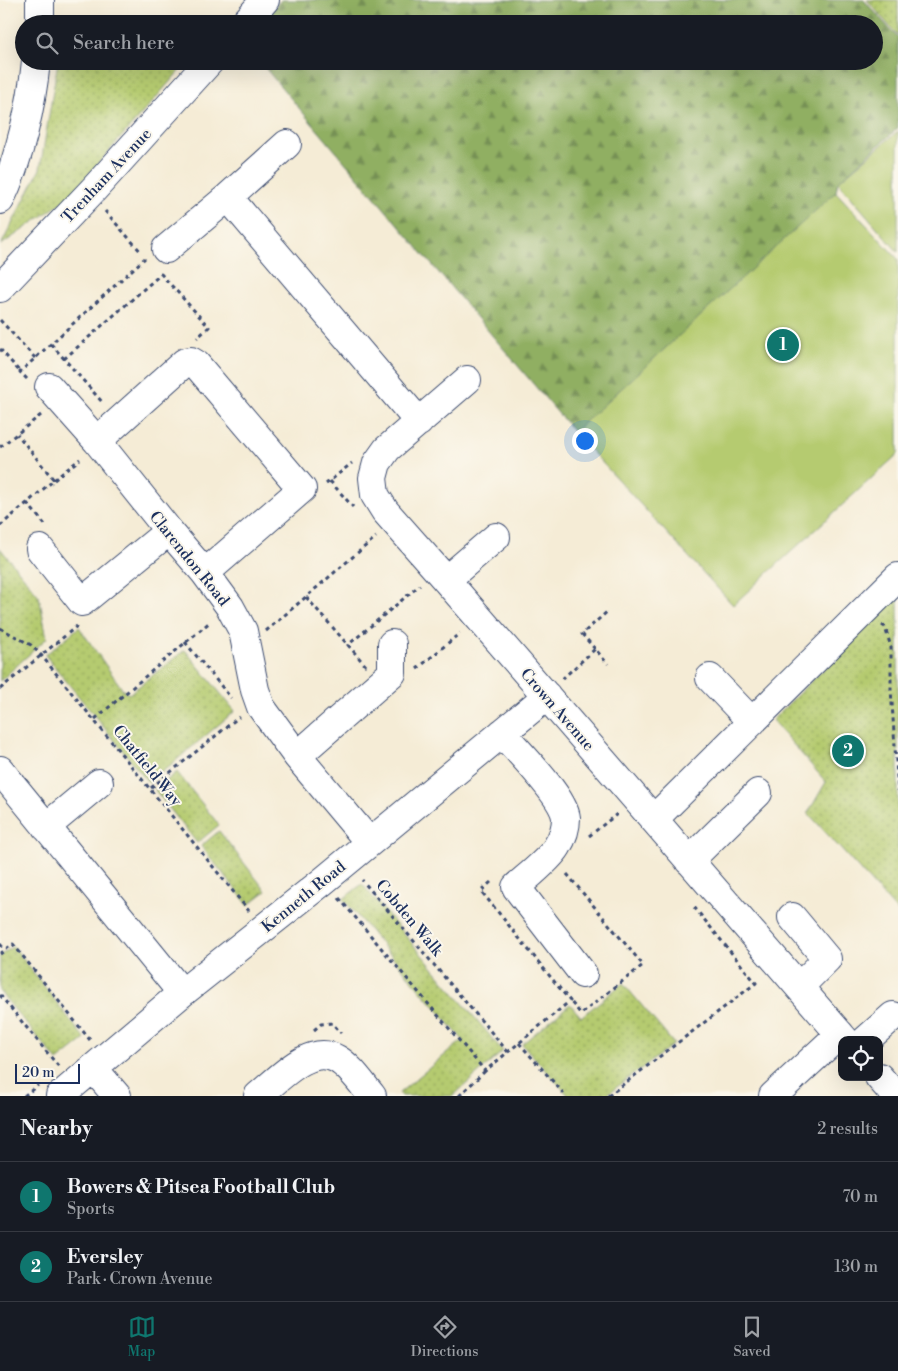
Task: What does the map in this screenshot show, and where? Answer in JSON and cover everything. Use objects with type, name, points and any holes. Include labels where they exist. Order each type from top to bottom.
[{"type":"street","points":[[40,0],[40,15]]},
{"type":"street","points":[[252,15],[265,0]]},
{"type":"street","points":[[0,200],[15,158],[33,93],[35,70]]},
{"type":"street","name":"Trenham Avenue","points":[[0,288],[98,199],[203,70]]},
{"type":"street","points":[[165,264],[228,197],[287,144]]},
{"type":"street","points":[[228,197],[419,422]]},
{"type":"street","points":[[91,449],[184,362],[191,361],[196,364],[302,489],[205,573]]},
{"type":"street","name":"Crown Avenue","points":[[467,380],[387,449],[377,463],[373,478],[375,495],[431,585],[554,688],[654,819],[842,1036]]},
{"type":"street","name":"Clarendon Road","points":[[46,396],[91,449],[205,573],[230,606],[244,631],[255,690],[261,707],[297,756],[369,842]]},
{"type":"street","points":[[46,541],[82,602],[168,531]]},
{"type":"street","points":[[431,585],[496,537]]},
{"type":"street","points":[[654,819],[898,577]]},
{"type":"street","points":[[297,756],[392,673],[392,644]]},
{"type":"street","points":[[710,678],[752,722]]},
{"type":"street","name":"Kenneth Road","points":[[60,1096],[182,993],[272,922],[554,688]]},
{"type":"street","points":[[502,733],[558,799],[566,817],[564,834],[556,849],[516,887],[583,974]]},
{"type":"street","points":[[0,770],[182,993]]},
{"type":"street","points":[[46,827],[99,783]]},
{"type":"street","points":[[689,861],[758,792]]},
{"type":"street","points":[[792,917],[828,959],[799,987]]},
{"type":"street","points":[[870,1036],[893,1016]]},
{"type":"street","points":[[773,1096],[838,1041]]},
{"type":"street","points":[[258,1096],[302,1060],[314,1055],[326,1054],[338,1059],[372,1096]]},
{"type":"street","points":[[93,1068],[117,1096]]},
{"type":"path","points":[[20,372],[146,257],[98,199]]},
{"type":"path","points":[[64,359],[165,264],[210,327],[194,340]]},
{"type":"path","points":[[0,320],[35,358]]},
{"type":"path","points":[[51,344],[106,406]]},
{"type":"path","points":[[0,349],[20,372],[46,396]]},
{"type":"path","points":[[0,447],[38,416],[46,396]]},
{"type":"path","points":[[38,416],[46,396]]},
{"type":"path","points":[[17,434],[54,480]]},
{"type":"path","points":[[0,526],[91,449]]},
{"type":"path","points":[[322,487],[352,462]]},
{"type":"path","points":[[330,481],[354,508]]},
{"type":"path","points":[[27,503],[46,541]]},
{"type":"path","points":[[264,633],[378,535]]},
{"type":"path","points":[[415,578],[431,585]]},
{"type":"path","points":[[348,645],[431,585]]},
{"type":"path","points":[[306,597],[366,667]]},
{"type":"path","points":[[870,605],[874,619],[885,627],[892,647],[891,689],[898,791]]},
{"type":"path","points":[[608,611],[582,634],[608,664]]},
{"type":"path","points":[[94,719],[214,619]]},
{"type":"path","points":[[0,689],[80,623]]},
{"type":"path","name":"Chatfield Way","points":[[0,628],[31,645],[41,655],[151,788],[249,911],[272,922]]},
{"type":"path","points":[[416,670],[461,632],[467,638]]},
{"type":"path","points":[[185,642],[232,699]]},
{"type":"path","points":[[554,688],[595,649]]},
{"type":"path","points":[[151,788],[243,713]]},
{"type":"path","points":[[585,839],[618,813],[612,806]]},
{"type":"path","points":[[563,869],[642,965],[581,1014],[570,1001]]},
{"type":"path","name":"Cobden Walk","points":[[362,880],[508,1052],[459,1096]]},
{"type":"path","points":[[346,892],[338,898],[485,1071]]},
{"type":"path","points":[[693,906],[756,983]]},
{"type":"path","points":[[0,944],[5,950]]},
{"type":"path","points":[[0,954],[13,944],[91,1042]]},
{"type":"path","points":[[608,1096],[760,980]]},
{"type":"path","points":[[0,995],[59,1067]]},
{"type":"path","points":[[519,1043],[566,1096]]},
{"type":"green space","points":[[281,0],[864,0],[877,15],[267,15]]},
{"type":"green space","points":[[867,0],[898,0],[898,36],[883,19],[883,15],[880,15]]},
{"type":"green space","points":[[883,21],[898,38],[898,128],[838,182],[836,192],[574,432],[267,70],[883,70]]},
{"type":"green space","points":[[56,70],[180,70],[67,199],[1,245],[40,169]]},
{"type":"green space","points":[[898,131],[898,252],[838,182]]},
{"type":"green space","points":[[836,192],[898,259],[898,454],[733,605],[574,432]]},
{"type":"green space","points":[[0,548],[39,596],[47,638],[0,681]]},
{"type":"green space","points":[[898,595],[898,912],[808,813],[826,782],[772,720]]},
{"type":"green space","points":[[79,627],[123,690],[129,694],[185,650],[235,711],[149,783],[45,655]]},
{"type":"green space","points":[[177,772],[219,825],[197,843],[155,790]]},
{"type":"green space","points":[[219,831],[266,891],[248,905],[201,846]]},
{"type":"green space","points":[[362,884],[503,1051],[453,1096],[402,1096],[399,1093],[463,1040],[343,899]]},
{"type":"green space","points":[[13,946],[85,1039],[57,1061],[0,992],[0,956]]},
{"type":"green space","points":[[623,983],[674,1044],[605,1096],[569,1096],[522,1044],[570,1004],[581,1017]]},
{"type":"place","name":"Bowers & Pitsea Football Club","points":[[783,345]]},
{"type":"place","name":"Eversley","points":[[848,751]]}]
